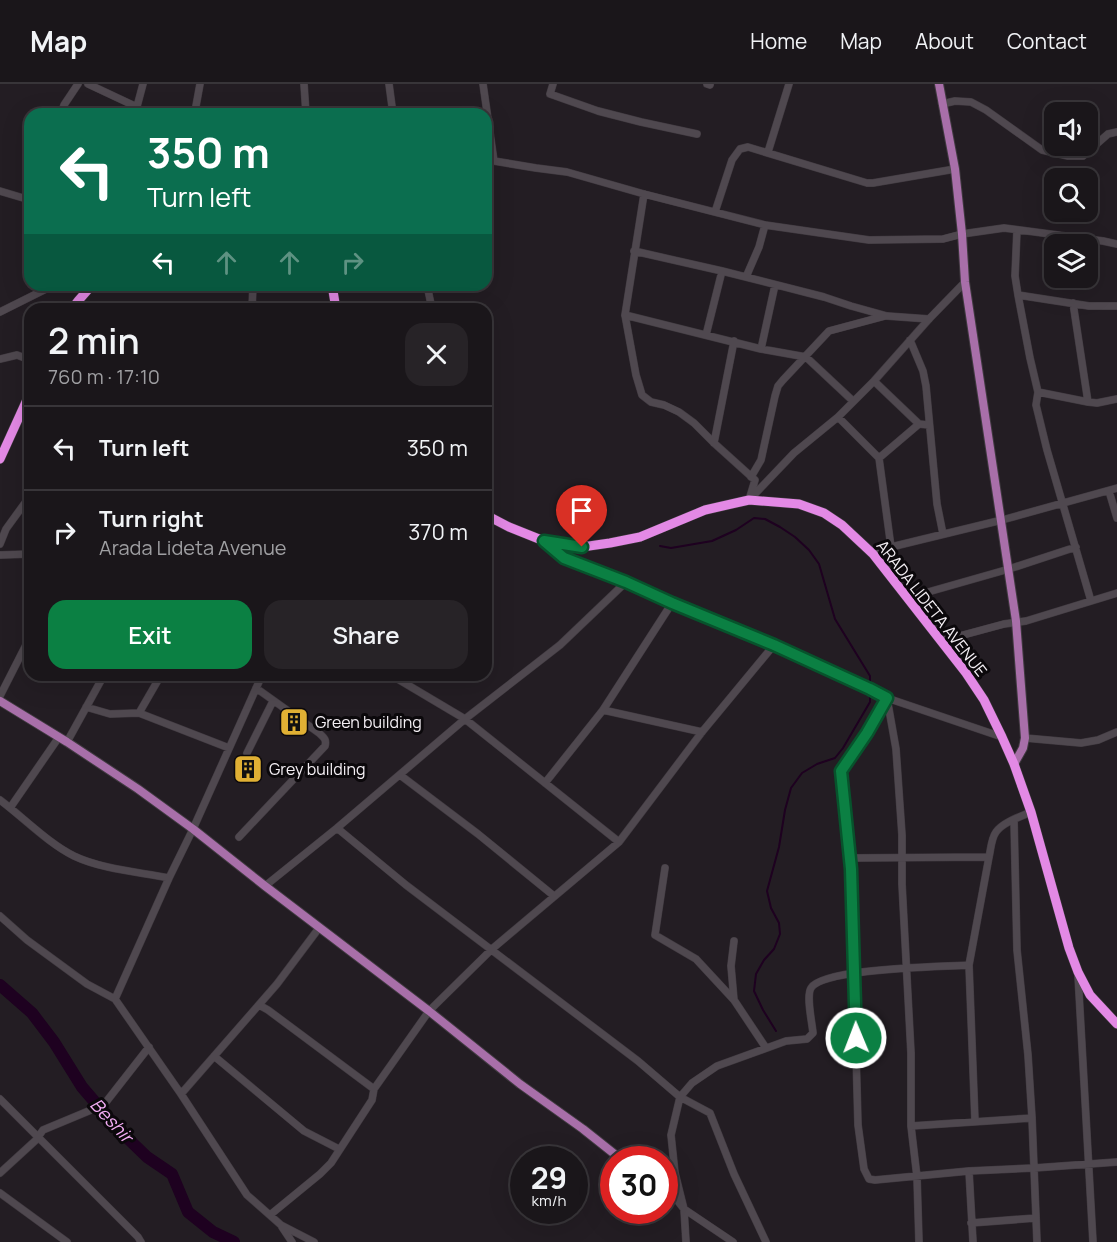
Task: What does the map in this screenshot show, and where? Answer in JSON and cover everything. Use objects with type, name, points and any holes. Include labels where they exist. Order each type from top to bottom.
[{"type":"highway","points":[[76,303],[87,291]]},
{"type":"highway","points":[[0,459],[24,406]]},
{"type":"highway","name":"ARADA LIDETA AVENUE","points":[[492,518],[544,541],[582,547],[640,537],[705,510],[749,500],[799,504],[824,513],[842,525],[873,554],[984,700],[1014,764],[1031,812],[1069,948],[1078,972],[1090,995],[1117,1024]]},
{"type":"main road","points":[[939,84],[955,169],[965,282],[1016,621],[1025,738],[1023,748],[1014,764]]},
{"type":"main road","points":[[0,701],[68,742],[193,829],[520,1084],[604,1146]]},
{"type":"street","points":[[63,108],[78,84]]},
{"type":"street","points":[[88,84],[131,108]]},
{"type":"street","points":[[137,108],[143,84]]},
{"type":"street","points":[[196,108],[200,84]]},
{"type":"street","points":[[304,84],[306,108]]},
{"type":"street","points":[[389,84],[392,108]]},
{"type":"street","points":[[483,84],[485,108]]},
{"type":"street","points":[[553,84],[550,94],[598,111],[697,134]]},
{"type":"street","points":[[768,152],[789,84]]},
{"type":"street","points":[[942,104],[955,101],[971,102],[1042,150],[1068,156],[1083,156],[1108,134],[1117,132]]},
{"type":"street","points":[[714,212],[732,160],[740,149],[748,147],[867,183],[955,169]]},
{"type":"street","points":[[492,161],[567,172],[765,225],[869,240],[943,239],[1004,228],[1117,244]]},
{"type":"street","points":[[0,191],[24,198]]},
{"type":"street","points":[[644,194],[625,315],[642,395],[651,402],[679,412],[694,423],[755,480],[749,500]]},
{"type":"street","points":[[746,277],[759,247],[765,225]]},
{"type":"street","points":[[1017,230],[1015,276],[1038,392],[1036,405],[1091,601]]},
{"type":"street","points":[[634,251],[825,297],[887,316],[929,318]]},
{"type":"street","points":[[706,335],[722,271]]},
{"type":"street","points":[[749,500],[794,453],[838,417],[965,282]]},
{"type":"street","points":[[761,349],[775,285]]},
{"type":"street","points":[[0,312],[42,291]]},
{"type":"street","points":[[1018,295],[1089,306],[1117,306]]},
{"type":"street","points":[[1073,303],[1088,402]]},
{"type":"street","points":[[625,315],[761,349],[806,357],[853,401]]},
{"type":"street","points":[[751,477],[761,460],[775,396],[783,380],[829,331],[887,316]]},
{"type":"street","points":[[910,340],[923,371],[926,386],[943,534]]},
{"type":"street","points":[[714,443],[734,341]]},
{"type":"street","points":[[0,359],[17,355],[24,358]]},
{"type":"street","points":[[873,381],[919,424],[929,426]]},
{"type":"street","points":[[1038,392],[1097,403],[1117,399]]},
{"type":"street","points":[[838,417],[879,458],[891,547]]},
{"type":"street","points":[[879,458],[919,424]]},
{"type":"street","points":[[873,554],[891,547],[1002,520],[1117,488]]},
{"type":"street","points":[[1109,491],[1117,518]]},
{"type":"street","points":[[0,543],[6,529],[24,504]]},
{"type":"street","points":[[544,541],[564,558],[774,645],[887,698],[1002,736]]},
{"type":"street","points":[[907,598],[1076,547]]},
{"type":"street","points":[[0,555],[24,554]]},
{"type":"street","points":[[265,886],[465,719],[560,645],[626,582]]},
{"type":"street","points":[[940,641],[1016,621],[1026,621],[1117,593]]},
{"type":"street","points":[[545,783],[603,710],[672,603]]},
{"type":"street","points":[[270,1215],[320,1174],[331,1162],[372,1100],[374,1089],[429,1011],[492,950],[619,842],[702,732],[774,645]]},
{"type":"street","points":[[0,696],[24,649]]},
{"type":"street","points":[[68,742],[101,681]]},
{"type":"street","points":[[139,713],[158,681]]},
{"type":"street","points":[[115,999],[259,681]]},
{"type":"street","points":[[401,681],[465,719],[619,842]]},
{"type":"street","points":[[239,837],[325,746],[325,738],[256,688]]},
{"type":"street","points":[[887,698],[896,749],[902,835],[911,1053],[911,1126],[917,1177],[919,1242]]},
{"type":"street","points":[[887,698],[841,771],[851,858],[858,1125],[864,1169],[869,1179],[1117,1162]]},
{"type":"street","points":[[247,753],[273,700]]},
{"type":"street","points":[[86,707],[110,714],[139,713],[229,748]]},
{"type":"street","points":[[603,710],[702,732]]},
{"type":"street","points":[[1025,738],[1081,743],[1098,740],[1117,732]]},
{"type":"street","points":[[10,808],[59,737]]},
{"type":"street","points":[[400,775],[554,896]]},
{"type":"street","points":[[0,800],[60,848],[74,856],[95,864],[169,878]]},
{"type":"street","points":[[975,1120],[969,965],[993,838],[997,831],[1031,812]]},
{"type":"street","points":[[1014,820],[1017,950],[1028,1055],[1037,1242]]},
{"type":"street","points":[[337,828],[406,885],[638,1060],[680,1097],[710,1113],[734,1174],[766,1242]]},
{"type":"street","points":[[851,858],[989,857]]},
{"type":"street","points":[[664,868],[655,935],[696,959],[734,1000],[766,1048]]},
{"type":"street","points":[[0,916],[27,940],[87,984],[115,999],[248,1195],[281,1224],[314,1242]]},
{"type":"street","points":[[181,1095],[278,984],[320,928]]},
{"type":"street","points":[[734,941],[731,966],[734,1000]]},
{"type":"street","points":[[686,1242],[684,1209],[675,1173],[671,1135],[680,1097],[692,1083],[717,1066],[786,1041],[807,1039],[813,1033],[809,990],[813,985],[827,978],[906,968],[969,965]]},
{"type":"street","points":[[1078,972],[1094,1242]]},
{"type":"street","points":[[259,1005],[374,1089]]},
{"type":"street","points":[[0,1173],[39,1137],[43,1130],[106,1102],[149,1047]]},
{"type":"street","points":[[214,1056],[304,1131],[339,1149]]},
{"type":"street","points":[[0,1099],[141,1242]]},
{"type":"street","points":[[911,1126],[1032,1118]]},
{"type":"street","points":[[969,1171],[973,1242]]},
{"type":"street","points":[[0,1193],[67,1242]]},
{"type":"street","points":[[678,1201],[684,1209],[733,1242]]},
{"type":"street","points":[[971,1223],[1036,1218]]},
{"type":"street","points":[[281,1224],[292,1242]]},
{"type":"waterway","points":[[660,546],[671,548],[712,541],[736,530],[754,518],[765,519],[780,527],[809,550],[819,564],[835,619],[870,676],[870,702],[843,748],[835,758],[817,764],[802,773],[791,788],[785,810],[779,847],[767,891],[771,908],[779,923],[780,934],[774,949],[756,974],[754,991],[776,1031]]},
{"type":"waterway","name":"Beshir","points":[[0,985],[32,1013],[54,1042],[82,1087],[118,1129],[147,1157],[172,1174],[188,1212],[213,1232],[234,1242]]},
{"type":"place","name":"Green building","points":[[294,722]]},
{"type":"place","name":"Grey building","points":[[248,769]]},
{"type":"route","points":[[582,547],[544,541],[564,558],[774,645],[887,698],[841,771],[850,847],[856,1038]]}]
